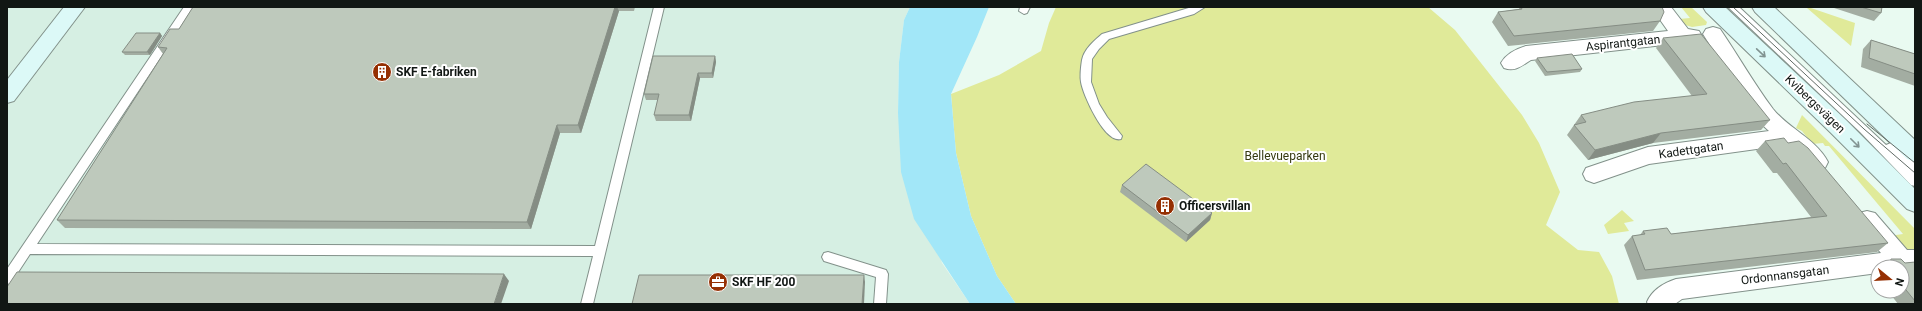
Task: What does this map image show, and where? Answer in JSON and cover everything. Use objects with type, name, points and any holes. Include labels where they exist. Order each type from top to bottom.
[{"type":"street","points":[[7,95],[75,7]]},
{"type":"street","points":[[1661,7],[1683,37]]},
{"type":"street","name":"Kvibergsvägen","points":[[1712,7],[1838,126],[1915,203]]},
{"type":"street","points":[[1762,7],[1915,153]]},
{"type":"street","name":"Aspirantgatan","points":[[1511,63],[1526,53],[1713,34],[1737,30]]},
{"type":"street","points":[[1713,34],[1766,115],[1776,126],[1791,136],[1807,151],[1832,180]]},
{"type":"street","name":"Kadettgatan","points":[[1594,174],[1648,156],[1791,136]]},
{"type":"street","points":[[1852,203],[1907,259]]},
{"type":"street","name":"Ordonnansgatan","points":[[1659,302],[1676,289],[1870,265]]},
{"type":"lane","points":[[7,279],[189,7]]},
{"type":"lane","points":[[587,304],[659,7]]},
{"type":"lane","points":[[1117,136],[1103,120],[1094,105],[1086,82],[1088,59],[1095,46],[1106,36],[1191,12],[1200,7]]},
{"type":"lane","points":[[1733,7],[1864,129],[1915,182]]},
{"type":"lane","points":[[1742,7],[1915,170]]},
{"type":"lane","points":[[27,249],[600,251]]},
{"type":"lane","points":[[828,257],[882,274],[880,304]]},
{"type":"shaded area","points":[[7,7],[910,7],[904,20],[899,62],[898,113],[942,263],[970,304],[7,304]]},
{"type":"green space","name":"Bellevueparken","points":[[1056,7],[1428,7],[1455,30],[1522,115],[1539,143],[1560,192],[1546,225],[1578,250],[1599,252],[1612,276],[1619,304],[1016,304],[997,276],[971,216],[956,153],[951,94],[999,75],[1041,51],[1049,23]]},
{"type":"green space","points":[[1681,7],[1691,7],[1707,22],[1706,25],[1692,27],[1682,24],[1679,19],[1690,18]]},
{"type":"green space","points":[[1808,7],[1855,23],[1851,46],[1807,8]]},
{"type":"green space","points":[[1802,115],[1915,229],[1915,250],[1905,249],[1889,236],[1903,234],[1829,146],[1825,146],[1823,143],[1812,144],[1802,131],[1796,128]]},
{"type":"green space","points":[[1622,210],[1634,221],[1624,223],[1629,231],[1608,234],[1604,225]]},
{"type":"water","points":[[910,7],[989,7],[951,94],[956,153],[971,216],[997,276],[1016,304],[970,304],[914,219],[901,172],[898,113],[899,62],[904,20]]},
{"type":"building","name":"SKF E-fabriken","points":[[193,7],[615,7],[578,125],[557,125],[527,222],[57,220],[167,48],[158,47],[170,29],[179,29]]},
{"type":"building","points":[[1521,7],[1662,7],[1664,12],[1660,21],[1514,36],[1498,12],[1522,9]]},
{"type":"building","points":[[1861,7],[1882,7],[1881,13]]},
{"type":"building","points":[[136,33],[160,33],[147,52],[122,52]]},
{"type":"building","points":[[1701,34],[1770,120],[1661,133],[1595,150],[1574,125],[1586,122],[1581,115],[1634,102],[1707,94],[1663,38]]},
{"type":"building","points":[[1871,40],[1915,54],[1915,74],[1869,58]]},
{"type":"building","points":[[1572,54],[1582,69],[1547,72],[1537,58]]},
{"type":"building","points":[[653,56],[715,56],[712,73],[698,73],[689,115],[654,115],[659,94],[644,94]]},
{"type":"building","points":[[1784,138],[1788,143],[1799,141],[1808,148],[1888,243],[1645,270],[1632,236],[1645,234],[1643,231],[1667,228],[1671,234],[1827,216],[1786,163],[1783,164],[1765,141]]},
{"type":"building","name":"Officersvillan","points":[[1146,164],[1212,213],[1188,235],[1122,185]]},
{"type":"building","points":[[1910,262],[1915,262],[1915,301],[1910,295]]},
{"type":"building","points":[[17,272],[504,274],[494,304],[7,304],[7,287]]},
{"type":"building","points":[[639,275],[864,275],[862,304],[632,304]]},
{"type":"tram line","points":[[1733,7],[1864,129],[1915,173]]},
{"type":"tram line","points":[[1867,124],[1915,163]]},
{"type":"place","name":"SKF E-fabriken","points":[[382,72]]},
{"type":"place","name":"Officersvillan","points":[[1165,206]]},
{"type":"place","name":"SKF HF 200","points":[[718,282]]}]
